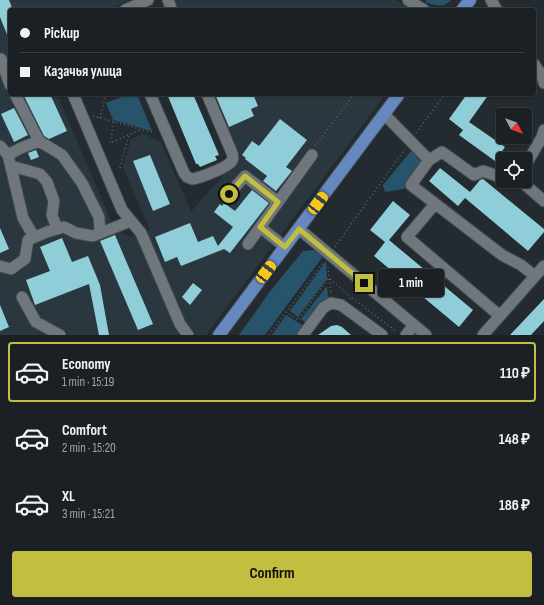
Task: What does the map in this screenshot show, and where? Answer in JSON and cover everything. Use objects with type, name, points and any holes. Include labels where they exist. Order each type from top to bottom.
[{"type":"main road","points":[[464,8],[470,0]]},
{"type":"main road","points":[[219,335],[398,96]]},
{"type":"street","points":[[129,8],[148,0]]},
{"type":"street","points":[[408,0],[421,8]]},
{"type":"street","points":[[0,59],[8,79]]},
{"type":"street","points":[[536,67],[543,78]]},
{"type":"street","points":[[16,96],[39,141],[62,155],[82,182],[99,217],[100,233]]},
{"type":"street","points":[[77,96],[122,210],[141,233],[180,324],[188,335]]},
{"type":"street","points":[[151,96],[184,173],[187,177],[192,179],[196,179],[226,166],[231,162],[233,157],[208,96]]},
{"type":"street","points":[[384,114],[429,160]]},
{"type":"street","points":[[532,154],[544,130]]},
{"type":"street","points":[[10,161],[21,148],[39,141]]},
{"type":"street","points":[[0,146],[10,161],[24,218],[34,237]]},
{"type":"street","points":[[496,176],[483,171],[474,175],[442,152],[429,160],[411,185],[502,255],[521,265],[535,276]]},
{"type":"street","points":[[248,244],[312,155]]},
{"type":"street","points":[[10,161],[40,174],[47,182],[54,201],[52,215],[57,229]]},
{"type":"street","points":[[229,194],[245,176],[278,202]]},
{"type":"street","points":[[529,188],[544,201]]},
{"type":"street","points":[[435,204],[408,238],[500,316]]},
{"type":"street","points":[[0,266],[11,269],[26,258],[28,240],[47,232],[64,227],[76,233],[93,236],[131,221]]},
{"type":"street","points":[[260,227],[285,247]]},
{"type":"street","points":[[299,229],[426,335]]},
{"type":"street","points":[[483,335],[544,266]]},
{"type":"street","points":[[22,297],[36,322],[60,335]]},
{"type":"street","points":[[303,335],[323,308],[331,303],[341,305],[382,335]]},
{"type":"street","points":[[406,335],[414,325]]},
{"type":"path","points":[[100,118],[106,96]]},
{"type":"path","points":[[312,155],[316,144],[352,96]]},
{"type":"path","points":[[269,335],[444,96]]},
{"type":"path","points":[[93,116],[161,134],[166,132]]},
{"type":"path","points":[[114,122],[110,143],[142,129]]},
{"type":"path","points":[[120,168],[130,134]]},
{"type":"path","points":[[329,254],[328,262],[331,303]]},
{"type":"path","points":[[329,278],[351,296]]},
{"type":"path","points":[[286,312],[298,320],[329,278]]},
{"type":"shaded area","points":[[0,0],[130,0],[112,8],[8,8],[8,96],[58,96],[115,230],[132,237],[150,230],[123,167],[131,139],[143,134],[161,142],[191,212],[240,156],[215,96],[385,96],[206,335],[0,335]]},
{"type":"shaded area","points":[[174,0],[396,0],[409,8],[178,8]]},
{"type":"shaded area","points":[[427,0],[451,0],[445,5],[439,6],[425,2]]},
{"type":"shaded area","points":[[124,96],[138,96],[152,131],[113,120],[106,103]]},
{"type":"shaded area","points":[[412,150],[420,158],[422,166],[404,189],[385,192],[383,185]]},
{"type":"shaded area","points":[[303,251],[320,251],[324,255],[265,335],[239,335],[271,290]]},
{"type":"shaded area","points":[[326,261],[327,279],[298,317],[290,311]]},
{"type":"shaded area","points":[[327,286],[328,298],[324,300],[306,323],[301,319]]},
{"type":"shaded area","points":[[286,315],[304,326],[297,335],[272,335]]},
{"type":"building","points":[[0,0],[9,0],[12,8],[8,8],[8,37],[0,17]]},
{"type":"building","points":[[24,96],[51,96],[67,131],[49,139],[44,136]]},
{"type":"building","points":[[168,96],[194,96],[219,155],[215,156],[217,160],[200,167],[196,164]]},
{"type":"building","points":[[216,96],[254,96],[258,106],[251,109],[254,116],[229,127]]},
{"type":"building","points":[[466,96],[488,96],[469,122],[496,141],[496,144],[501,144],[505,147],[501,152],[496,152],[495,161],[459,135],[463,130],[449,119]]},
{"type":"building","points":[[14,108],[28,135],[14,142],[1,114]]},
{"type":"building","points":[[280,119],[307,140],[286,167],[292,171],[276,191],[263,181],[267,176],[242,155],[252,141],[259,146]]},
{"type":"building","points":[[36,150],[39,157],[31,160],[28,153]]},
{"type":"building","points":[[150,155],[170,204],[153,211],[133,161]]},
{"type":"building","points":[[440,168],[470,192],[480,180],[483,179],[544,229],[544,232],[528,251],[465,198],[458,206],[429,181]]},
{"type":"building","points":[[252,190],[269,203],[230,253],[224,249],[181,266],[177,257],[165,262],[155,237],[190,223],[198,242],[213,236],[218,246],[233,227],[214,212],[220,204],[222,206],[224,203],[235,211]]},
{"type":"building","points":[[393,201],[410,215],[389,240],[473,310],[459,327],[374,256],[385,242],[370,230]]},
{"type":"building","points":[[0,228],[9,249],[0,253]]},
{"type":"building","points":[[115,235],[153,324],[138,330],[100,241]]},
{"type":"building","points":[[62,238],[72,262],[88,256],[100,285],[109,335],[99,335],[89,284],[35,305],[26,280],[50,271],[40,247]]},
{"type":"building","points":[[193,283],[202,290],[190,305],[182,297]]},
{"type":"building","points":[[544,299],[544,321],[531,335],[510,335]]},
{"type":"building","points":[[0,305],[9,327],[0,331]]},
{"type":"building","points":[[337,325],[342,327],[351,335],[318,335],[331,326]]},
{"type":"route","points":[[229,194],[245,176],[278,202],[260,227],[285,247],[299,229],[364,283]]}]
